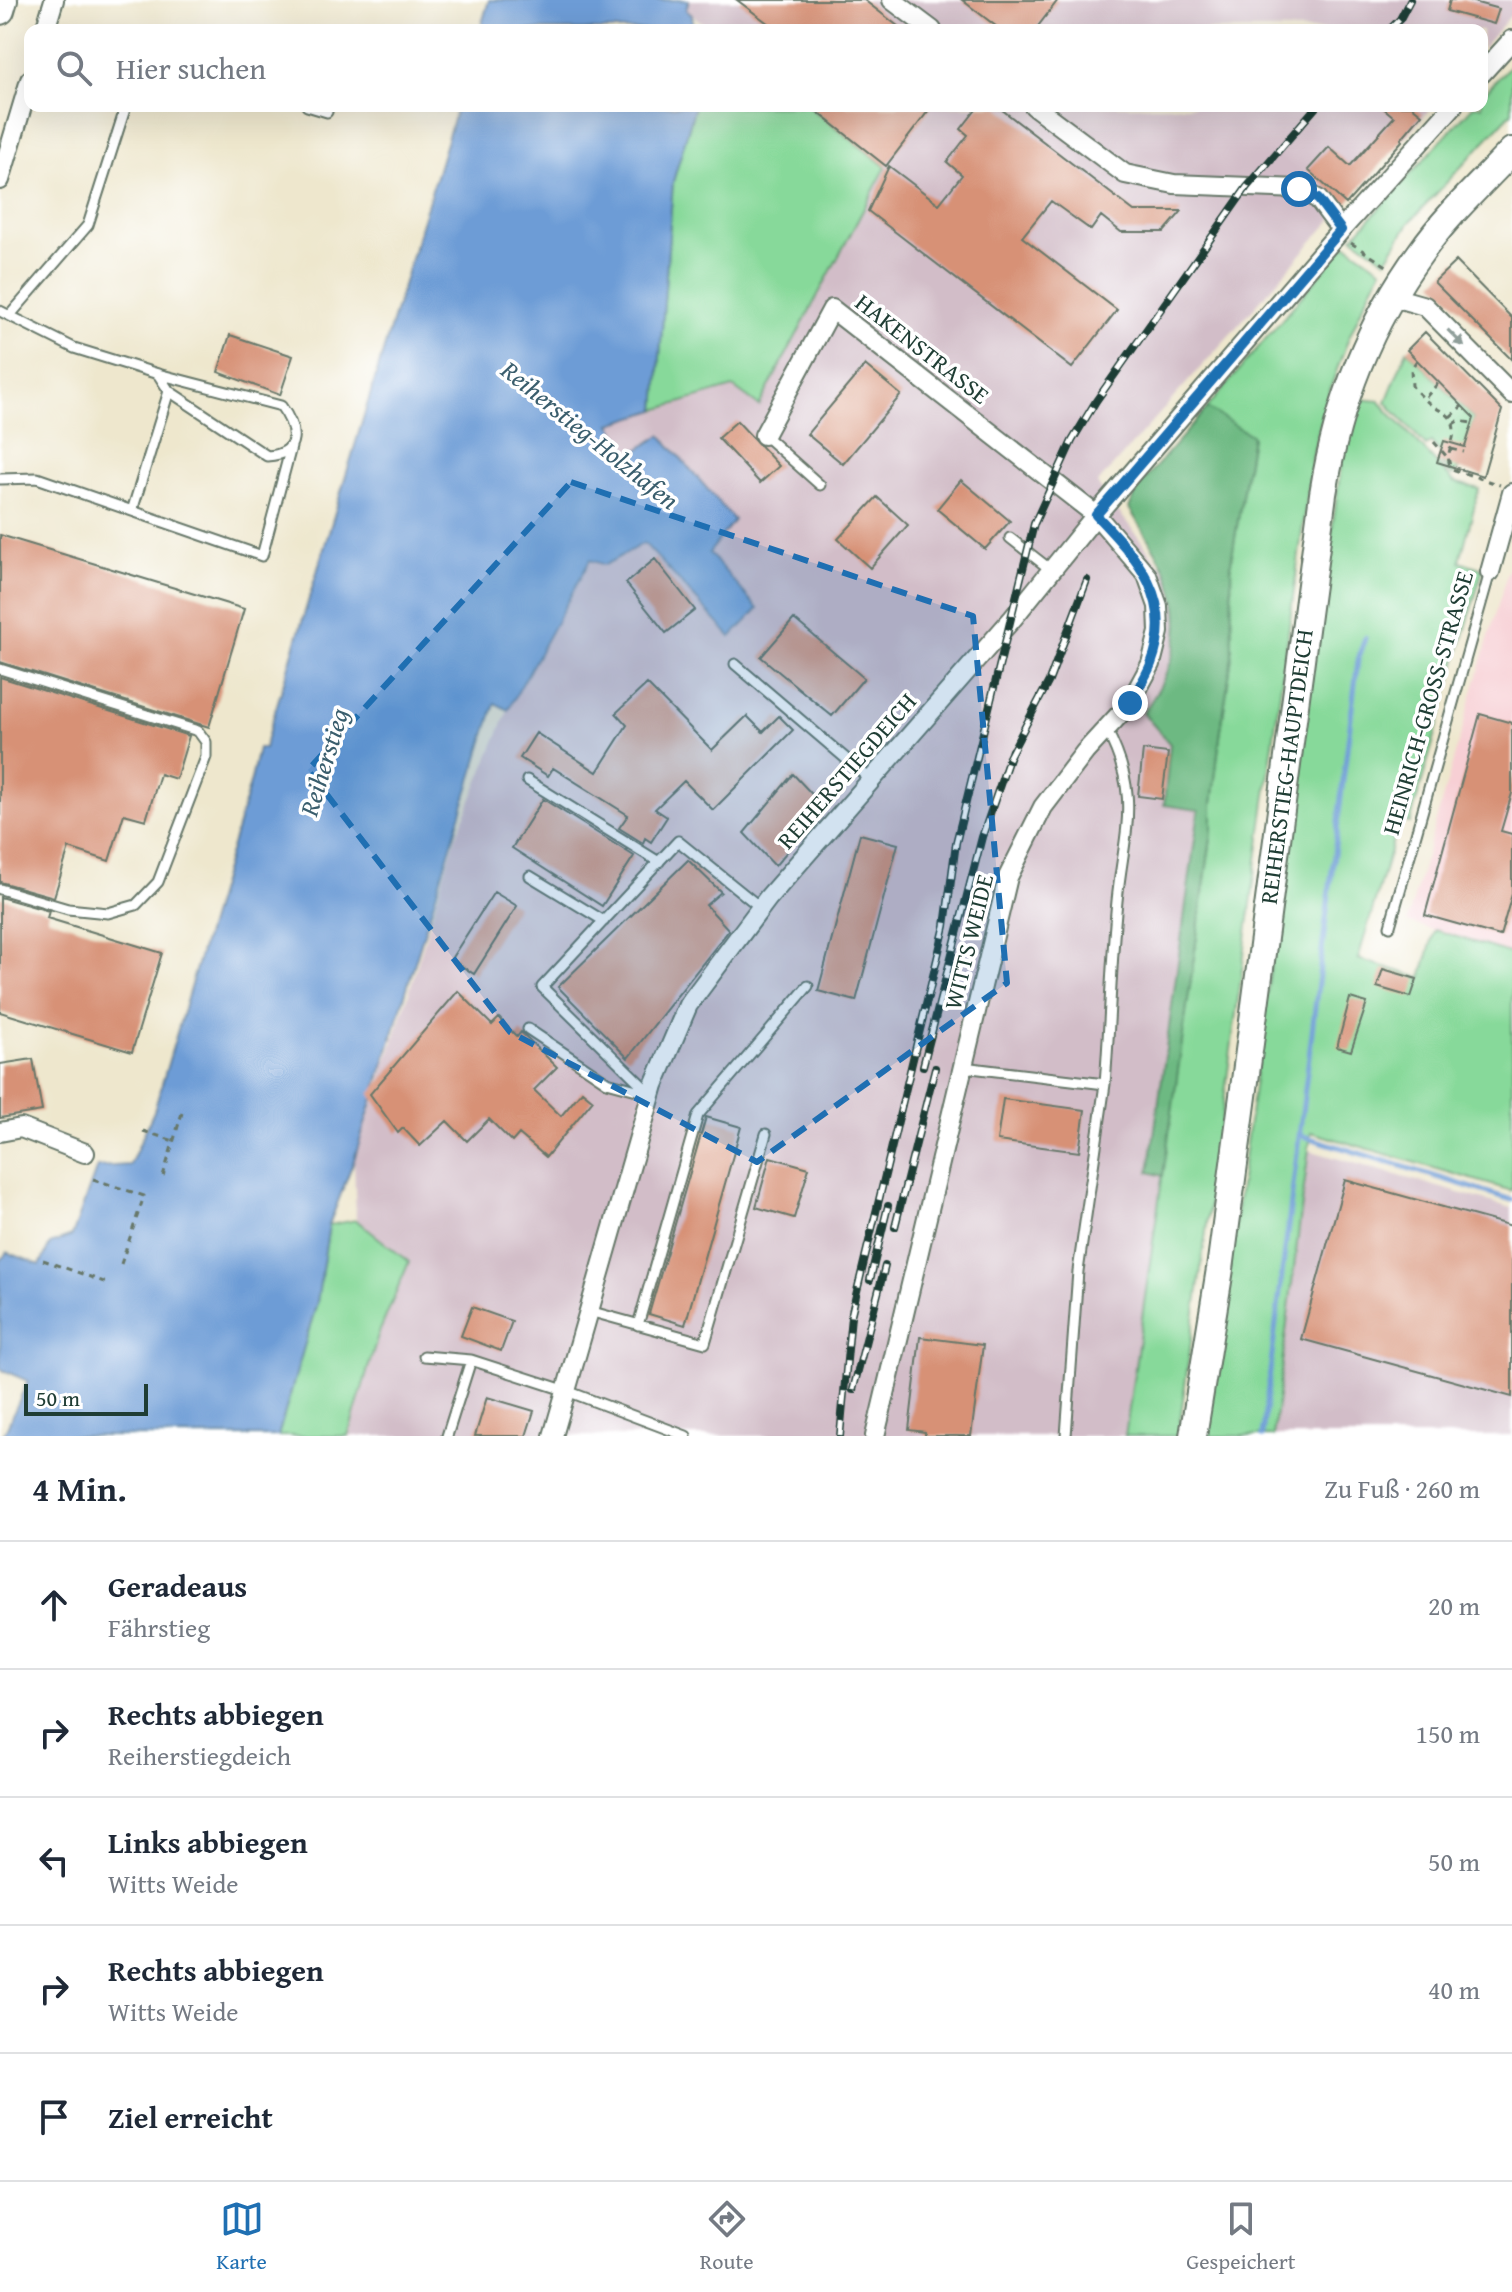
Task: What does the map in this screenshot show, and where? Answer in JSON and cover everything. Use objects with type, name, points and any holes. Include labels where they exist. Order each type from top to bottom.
[{"type":"main road","points":[[0,10],[3,0]]},
{"type":"main road","name":"REIHERSTIEG-HAUPTDEICH","points":[[1193,1436],[1220,1269],[1328,462],[1362,354],[1393,297],[1422,250],[1512,151]]},
{"type":"street","points":[[47,24],[54,0]]},
{"type":"street","points":[[892,0],[924,24]]},
{"type":"street","points":[[1488,66],[1512,40]]},
{"type":"street","points":[[0,180],[24,100]]},
{"type":"street","points":[[1042,112],[1125,174],[1174,184],[1299,189],[1318,199],[1345,236]]},
{"type":"street","name":"REIHERSTIEGDEICH","points":[[553,1436],[651,1094],[688,1005],[761,908],[1096,515],[1345,236],[1448,112]]},
{"type":"street","points":[[1393,297],[1425,306],[1512,394]]},
{"type":"street","name":"HAKENSTRASSE","points":[[764,435],[832,309],[1096,515]]},
{"type":"street","name":"HEINRICH-GROSS-STRASSE","points":[[1490,572],[1512,493]]},
{"type":"street","name":"WITTS WEIDE","points":[[875,1436],[1008,877],[1043,807],[1130,703],[1151,664],[1159,632],[1158,606],[1147,575],[1096,515]]},
{"type":"street","points":[[0,1132],[21,1128],[85,1153]]},
{"type":"lane","points":[[11,314],[88,225],[124,112]]},
{"type":"lane","points":[[0,311],[74,348],[281,406],[292,421],[294,433],[262,556],[37,478],[0,479]]},
{"type":"lane","points":[[158,374],[169,391],[267,456],[280,455],[291,447]]},
{"type":"lane","points":[[132,511],[169,391]]},
{"type":"lane","points":[[764,435],[820,485]]},
{"type":"lane","points":[[1010,538],[1051,570]]},
{"type":"lane","name":"HEINRICH-GROSS-STRASSE","points":[[1390,926],[1490,572]]},
{"type":"lane","points":[[735,664],[871,780]]},
{"type":"lane","points":[[0,669],[198,731],[206,742],[206,757],[158,882],[136,905],[108,913],[68,909],[0,889]]},
{"type":"lane","points":[[1066,1436],[1078,1271],[1105,1084],[1117,900],[1129,810],[1128,785],[1120,754],[1106,729]]},
{"type":"lane","points":[[527,780],[659,862]]},
{"type":"lane","points":[[651,1094],[542,987],[678,841],[761,908]]},
{"type":"lane","points":[[530,876],[604,921]]},
{"type":"lane","points":[[638,1325],[698,1115],[808,986]]},
{"type":"lane","points":[[528,1029],[607,1082],[651,1094]]},
{"type":"lane","points":[[963,1067],[1105,1084]]},
{"type":"lane","points":[[589,1311],[705,1343],[766,1134]]},
{"type":"lane","points":[[424,1356],[471,1360],[567,1391],[686,1436]]},
{"type":"lane","points":[[447,1436],[471,1360]]},
{"type":"path","points":[[1345,236],[1384,264]]},
{"type":"path","points":[[1417,360],[1411,369],[1411,381],[1417,392],[1450,417],[1453,424],[1451,449],[1447,457]]},
{"type":"path","points":[[1426,397],[1439,382]]},
{"type":"path","points":[[1450,417],[1462,406]]},
{"type":"path","points":[[1453,424],[1458,421],[1472,423]]},
{"type":"path","points":[[1434,442],[1447,457],[1452,469],[1482,480]]},
{"type":"path","points":[[1451,449],[1464,452]]},
{"type":"path","points":[[163,1176],[182,1113]]},
{"type":"path","points":[[143,1131],[174,1141]]},
{"type":"path","points":[[93,1179],[144,1196],[121,1264]]},
{"type":"path","points":[[43,1260],[107,1283]]},
{"type":"highlighted area","points":[[571,482],[973,616],[1007,983],[757,1162],[510,1032],[308,770]]},
{"type":"shaded area","points":[[689,0],[1512,0],[1512,14],[1488,42],[1488,24],[704,24],[686,10]]},
{"type":"shaded area","points":[[816,112],[1428,112],[1097,484],[1168,575],[1179,621],[1174,662],[1158,693],[1143,713],[1170,744],[1164,805],[1199,809],[1149,1172],[1163,1176],[1125,1436],[348,1436],[378,1335],[409,1263],[356,1220],[354,1160],[454,842],[508,710],[590,560],[605,565],[644,543],[731,636],[708,553],[734,520],[662,435],[630,455],[611,423],[733,387],[758,405],[886,167]]},
{"type":"shaded area","points":[[1508,570],[1512,571],[1512,954],[1407,922]]},
{"type":"shaded area","points":[[1308,1150],[1512,1208],[1512,1436],[1273,1436]]},
{"type":"green space","points":[[1512,63],[1512,112],[1409,223],[1386,260],[1353,237],[1468,112],[1488,112],[1488,89]]},
{"type":"green space","points":[[693,112],[816,112],[886,167],[759,406],[733,387],[656,410],[673,182]]},
{"type":"green space","points":[[1346,244],[1382,269],[1340,361],[1312,459],[1178,1436],[1125,1436],[1212,831],[1212,804],[1232,656],[1231,562],[1252,437],[1207,408]]},
{"type":"green space","points":[[1407,350],[1474,418],[1459,468],[1453,476],[1441,463],[1445,458],[1431,442],[1426,446],[1386,402]]},
{"type":"green space","points":[[1361,399],[1379,401],[1454,482],[1479,489],[1460,561],[1483,569],[1410,823],[1399,820],[1358,959],[1421,978],[1435,930],[1512,954],[1512,1191],[1311,1132],[1273,1436],[1205,1436],[1342,459]]},
{"type":"green space","points":[[1207,408],[1252,436],[1231,562],[1232,656],[1212,804],[1212,831],[1163,1176],[1149,1172],[1199,810],[1164,805],[1170,744],[1143,713],[1170,664],[1178,629],[1177,611],[1167,573],[1129,508],[1140,485]]},
{"type":"green space","points":[[356,1220],[409,1262],[378,1335],[348,1436],[278,1436],[317,1302],[329,1225]]},
{"type":"water","points":[[489,0],[689,0],[686,10],[692,15],[693,24],[482,24]]},
{"type":"water","points":[[455,112],[693,112],[673,182],[656,410],[611,424],[630,455],[661,435],[734,520],[709,553],[758,609],[731,637],[644,543],[605,565],[590,560],[508,710],[495,703],[354,1160],[329,1225],[317,1302],[278,1436],[3,1436],[28,1381],[0,1369],[0,1262],[7,1252],[40,1265],[50,1244],[72,1236],[97,1167],[130,1165],[154,1111],[258,748],[264,748]]},
{"type":"building","points":[[737,0],[864,0],[895,24],[769,24]]},
{"type":"building","points":[[962,0],[1058,0],[1040,24],[993,24]]},
{"type":"building","points":[[1450,0],[1466,0],[1499,9],[1494,24],[1447,11]]},
{"type":"building","points":[[818,112],[927,112],[886,166]]},
{"type":"building","points":[[974,112],[1005,112],[1134,211],[1182,211],[1164,232],[1121,232],[1101,216],[1091,230],[1051,201],[1022,237],[1117,310],[1072,368],[868,211],[889,166],[939,204],[962,175],[947,162],[968,135],[961,129]]},
{"type":"building","points":[[1388,112],[1422,114],[1346,204],[1308,170],[1329,147],[1350,166],[1394,117]]},
{"type":"building","points":[[1456,261],[1512,318],[1512,360],[1434,282]]},
{"type":"building","points":[[1425,332],[1502,410],[1483,476],[1437,462],[1444,441],[1465,447],[1474,418],[1407,350]]},
{"type":"building","points":[[230,335],[293,356],[280,395],[218,372]]},
{"type":"building","points":[[865,365],[901,395],[843,464],[807,434]]},
{"type":"building","points":[[737,421],[779,466],[760,483],[718,438]]},
{"type":"building","points":[[961,480],[1010,521],[985,549],[937,509]]},
{"type":"building","points":[[877,497],[908,525],[870,568],[838,539]]},
{"type":"building","points":[[0,535],[244,609],[209,727],[0,662]]},
{"type":"building","points":[[655,559],[695,610],[666,633],[626,583]]},
{"type":"building","points":[[794,619],[864,678],[832,716],[761,657]]},
{"type":"building","points":[[0,677],[189,736],[176,779],[160,774],[146,820],[124,814],[109,861],[69,848],[54,897],[0,882]]},
{"type":"building","points":[[647,684],[712,750],[747,716],[763,732],[779,716],[793,730],[713,810],[684,781],[655,809],[667,817],[651,842],[645,838],[643,843],[619,828],[628,815],[553,768],[548,776],[520,758],[536,733],[597,772],[627,725],[616,713]]},
{"type":"building","points":[[1480,714],[1512,723],[1512,793],[1501,831],[1512,834],[1512,894],[1500,936],[1425,915]]},
{"type":"building","points":[[1143,750],[1168,753],[1162,799],[1138,796]]},
{"type":"building","points":[[793,774],[824,807],[775,866],[744,833]]},
{"type":"building","points":[[543,799],[634,856],[602,906],[512,848]]},
{"type":"building","points":[[860,834],[898,844],[856,1001],[818,991]]},
{"type":"building","points":[[688,860],[721,892],[706,905],[729,930],[628,1058],[558,987]]},
{"type":"building","points":[[494,892],[517,906],[474,974],[451,959]]},
{"type":"building","points":[[0,897],[49,911],[47,918],[162,953],[132,1052],[0,1012]]},
{"type":"building","points":[[1383,969],[1417,979],[1411,997],[1377,987]]},
{"type":"building","points":[[458,991],[492,1025],[499,1018],[517,1037],[521,1032],[557,1067],[534,1090],[561,1116],[582,1091],[593,1100],[546,1157],[519,1134],[512,1142],[489,1119],[467,1141],[447,1121],[420,1146],[403,1128],[398,1133],[370,1094]]},
{"type":"building","points":[[1350,998],[1367,1003],[1351,1051],[1337,1047]]},
{"type":"building","points":[[33,1059],[42,1111],[0,1118],[0,1064]]},
{"type":"building","points":[[1003,1099],[1085,1110],[1079,1152],[997,1141]]},
{"type":"building","points":[[706,1117],[741,1127],[685,1325],[649,1314]]},
{"type":"building","points":[[770,1157],[809,1168],[794,1218],[756,1207]]},
{"type":"building","points":[[1345,1180],[1512,1226],[1512,1397],[1301,1339]]},
{"type":"building","points":[[472,1307],[512,1321],[501,1351],[461,1336]]},
{"type":"building","points":[[920,1337],[983,1345],[971,1436],[925,1436],[925,1432],[909,1430]]},
{"type":"building","points":[[487,1397],[534,1411],[526,1436],[475,1436]]},
{"type":"waterway","points":[[1262,1436],[1358,660],[1365,638]]},
{"type":"waterway","points":[[1300,1135],[1512,1200]]},
{"type":"railway","points":[[1395,24],[1410,0]]},
{"type":"railway","points":[[840,1436],[851,1316],[945,926],[956,843],[1034,524],[1072,441],[1096,401],[1247,187],[1312,112]]},
{"type":"railway","points":[[1008,759],[1049,681],[1087,580]]},
{"type":"railway","points":[[923,1066],[982,837],[1012,750]]},
{"type":"railway","points":[[895,1227],[935,1068]]},
{"type":"railway","points":[[870,1280],[888,1206]]},
{"type":"railway","points":[[853,1390],[885,1266]]},
{"type":"route","points":[[1130,703],[1151,664],[1159,632],[1158,606],[1147,575],[1096,515],[1341,230],[1318,199],[1299,189]]},
{"type":"water label","name":"Reiherstieg-Holzhafen","points":[[590,435]]},
{"type":"water label","name":"Reiherstieg","points":[[324,762]]}]
